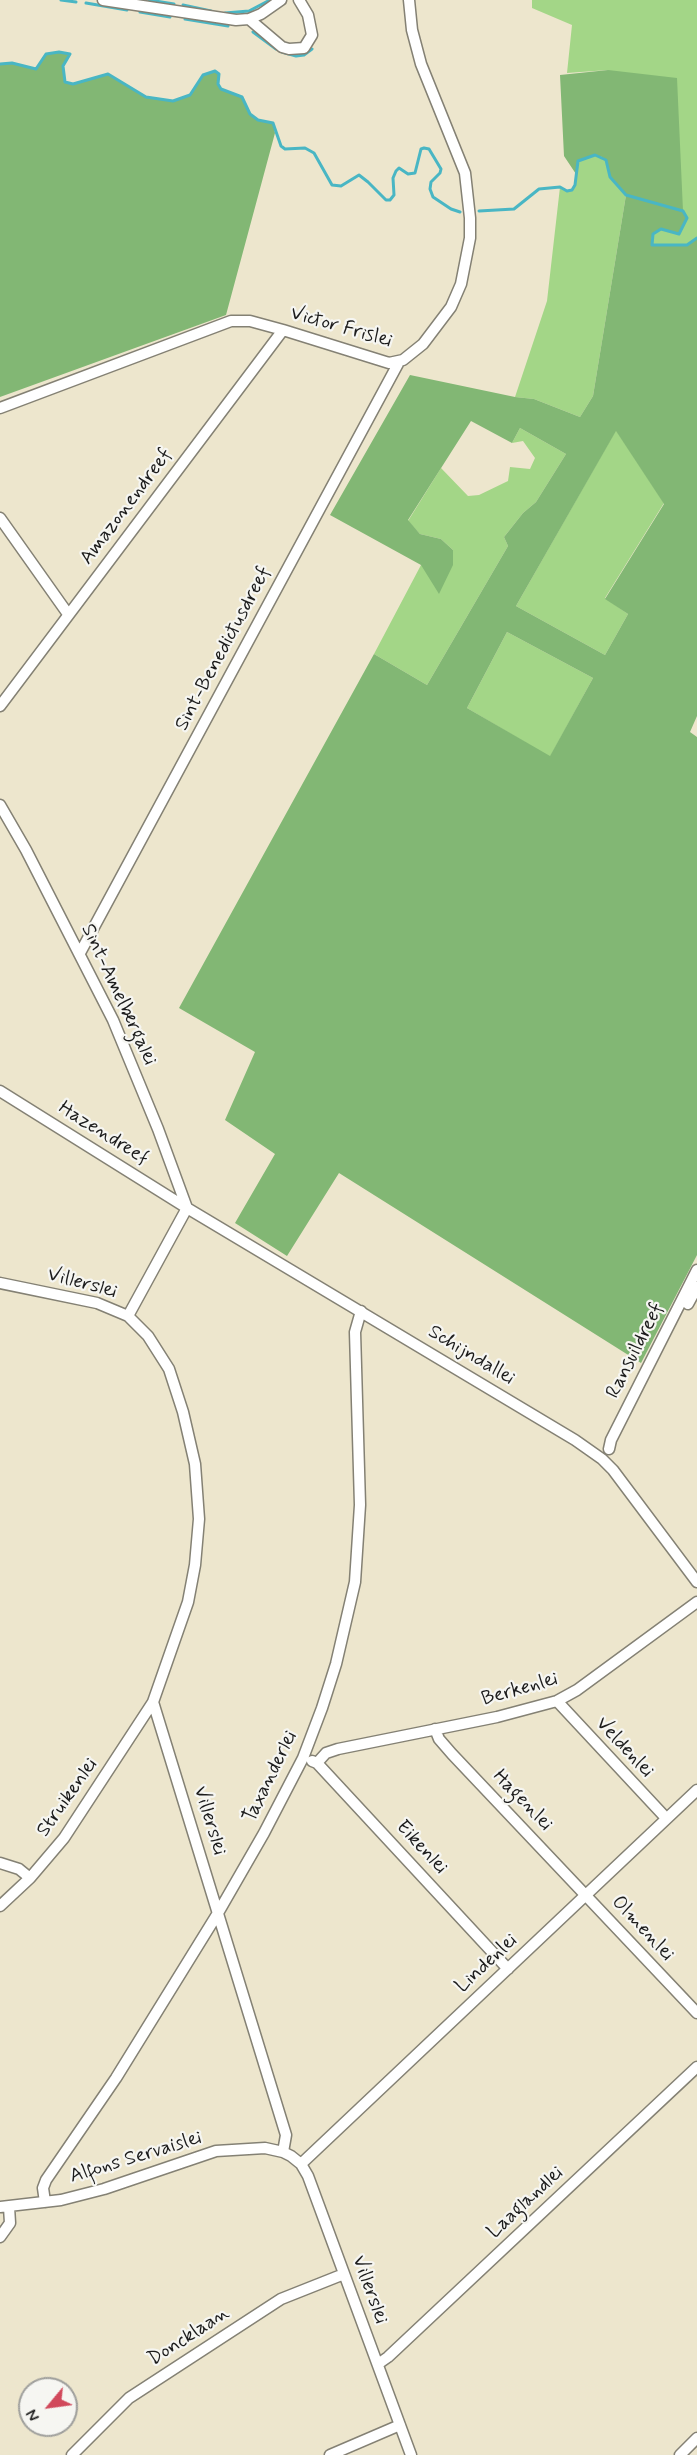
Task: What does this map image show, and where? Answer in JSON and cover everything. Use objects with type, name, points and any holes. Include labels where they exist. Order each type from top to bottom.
[{"type":"street","points":[[103,0],[217,18],[249,19],[270,9],[281,0]]},
{"type":"street","points":[[249,19],[289,50],[304,48],[312,35],[308,15],[299,0]]},
{"type":"street","name":"Victor Frislei","points":[[0,408],[231,321],[250,321],[389,363],[399,362],[423,344],[451,307],[465,272],[470,237],[469,193],[465,173],[421,64],[412,30],[409,0]]},
{"type":"street","name":"Amazonendreef","points":[[0,706],[283,330]]},
{"type":"street","name":"Sint-Benedictusdreef","points":[[80,953],[399,362]]},
{"type":"street","points":[[0,518],[68,614]]},
{"type":"street","name":"Sint-Amelbergalei","points":[[0,805],[80,953],[113,1020],[138,1078],[187,1208]]},
{"type":"street","name":"Hazendreef","points":[[0,1091],[187,1208]]},
{"type":"street","points":[[128,1316],[187,1208]]},
{"type":"street","name":"Schijndallei","points":[[187,1208],[575,1440],[602,1459],[636,1500],[697,1582]]},
{"type":"street","name":"Ransuildreef","points":[[609,1449],[611,1440],[697,1270]]},
{"type":"street","name":"Villerslei","points":[[0,1283],[97,1303],[128,1316],[148,1336],[169,1369],[183,1412],[195,1464],[199,1520],[195,1565],[188,1602],[153,1702],[286,2135],[283,2152]]},
{"type":"street","name":"Ransuildreef","points":[[602,1459],[617,1441],[697,1287]]},
{"type":"street","name":"Taxanderlei","points":[[45,2202],[43,2188],[46,2180],[116,2078],[218,1913],[264,1833],[308,1744],[336,1664],[355,1582],[360,1506],[355,1332],[361,1311]]},
{"type":"street","name":"Berkenlei","points":[[326,1753],[498,1717],[557,1701],[577,1690],[697,1602]]},
{"type":"street","name":"Veldenlei","points":[[557,1701],[666,1818]]},
{"type":"street","name":"Struikenlei","points":[[0,1906],[30,1878],[64,1838],[153,1702]]},
{"type":"street","name":"Hagenlei","points":[[435,1729],[439,1739],[452,1754],[586,1895]]},
{"type":"street","points":[[308,1744],[326,1753],[317,1763]]},
{"type":"street","name":"Eikenlei","points":[[303,1758],[317,1763],[507,1969]]},
{"type":"street","name":"Lindenlei","points":[[301,2164],[697,1790]]},
{"type":"street","points":[[0,1863],[19,1869],[30,1878]]},
{"type":"street","name":"Olmenlei","points":[[586,1895],[697,2013]]},
{"type":"street","name":"Laaglandlei","points":[[378,2364],[697,2067]]},
{"type":"street","name":"Alfons Servaislei","points":[[4,2207],[45,2202],[104,2189],[216,2151],[250,2148],[283,2152]]},
{"type":"street","points":[[283,2152],[301,2164]]},
{"type":"street","name":"Villerslei","points":[[301,2164],[308,2176],[411,2455]]},
{"type":"street","points":[[0,2237],[10,2223],[4,2207]]},
{"type":"street","name":"Doncklaan","points":[[72,2455],[129,2398],[280,2299],[344,2274]]},
{"type":"street","points":[[330,2455],[400,2425]]},
{"type":"street","points":[[680,2455],[697,2438]]},
{"type":"green space","points":[[532,0],[697,0],[697,238],[687,245],[652,245],[653,234],[661,229],[679,234],[687,218],[608,70],[567,73],[572,25],[532,8]]},
{"type":"green space","points":[[59,52],[70,54],[63,66],[65,82],[73,84],[108,74],[146,97],[155,99],[173,101],[189,95],[203,75],[215,71],[219,74],[218,84],[221,89],[242,97],[250,114],[258,120],[273,123],[275,133],[226,315],[0,397],[0,64],[12,63],[36,69],[46,54]]},
{"type":"green space","points":[[608,70],[677,78],[683,211],[687,218],[679,234],[661,229],[653,234],[651,240],[652,245],[671,246],[687,245],[697,238],[697,716],[690,732],[697,737],[697,1255],[641,1363],[339,1173],[287,1256],[235,1223],[275,1154],[225,1120],[255,1052],[179,1008],[374,654],[427,685],[508,546],[504,537],[523,513],[536,502],[566,454],[520,428],[512,443],[471,421],[408,520],[420,534],[441,539],[453,550],[453,565],[439,594],[421,565],[330,515],[410,375],[534,399],[580,417],[593,396],[626,195],[610,177],[606,160],[602,157],[595,155],[578,161],[576,174],[564,156],[560,75]],"holes":[[[616,431],[664,504],[605,599],[628,614],[605,655],[516,606]],[[507,632],[593,678],[550,756],[467,708]]]},
{"type":"green space","points":[[595,155],[606,160],[613,180],[626,195],[593,396],[580,417],[534,399],[515,397],[547,301],[560,187],[568,191],[572,190],[575,185],[578,161]]},
{"type":"green space","points":[[520,428],[566,454],[536,502],[523,513],[504,537],[508,546],[427,685],[374,654],[421,565],[453,565],[453,550],[441,539],[420,534],[408,521],[441,468],[468,496],[479,495],[508,481],[510,467],[530,469],[535,458],[523,441],[512,443]]},
{"type":"green space","points":[[616,430],[664,503],[605,598],[628,614],[605,655],[516,606]]},
{"type":"green space","points":[[507,632],[593,678],[550,757],[467,708]]},
{"type":"waterway","points":[[61,0],[76,2]]},
{"type":"waterway","points":[[149,0],[174,4]]},
{"type":"waterway","points":[[225,13],[249,11],[270,0]]},
{"type":"waterway","points":[[86,3],[127,10]]},
{"type":"waterway","points":[[183,5],[211,11]]},
{"type":"waterway","points":[[140,12],[170,17]]},
{"type":"waterway","points":[[185,19],[228,26]]},
{"type":"waterway","points":[[253,32],[276,49]]},
{"type":"waterway","points":[[282,52],[296,56],[304,55],[312,49]]},
{"type":"waterway","points":[[0,64],[12,63],[36,69],[46,54],[59,52],[70,54],[63,66],[65,82],[73,84],[108,74],[146,97],[173,101],[190,95],[203,75],[215,71],[219,74],[218,84],[221,89],[242,97],[250,114],[258,120],[273,123],[281,146],[285,149],[305,148],[314,153],[332,185],[341,186],[359,175],[386,200],[390,200],[394,195],[393,178],[396,171],[399,168],[408,174],[415,173],[421,149],[429,149],[441,169],[431,182],[430,189],[433,197],[460,212]]},
{"type":"waterway","points":[[479,211],[514,209],[539,189],[560,187],[567,191],[572,190],[575,185],[578,161],[595,155],[606,160],[610,177],[626,195],[683,211],[687,218],[679,234],[661,229],[653,234],[652,245],[687,245],[697,238]]}]
